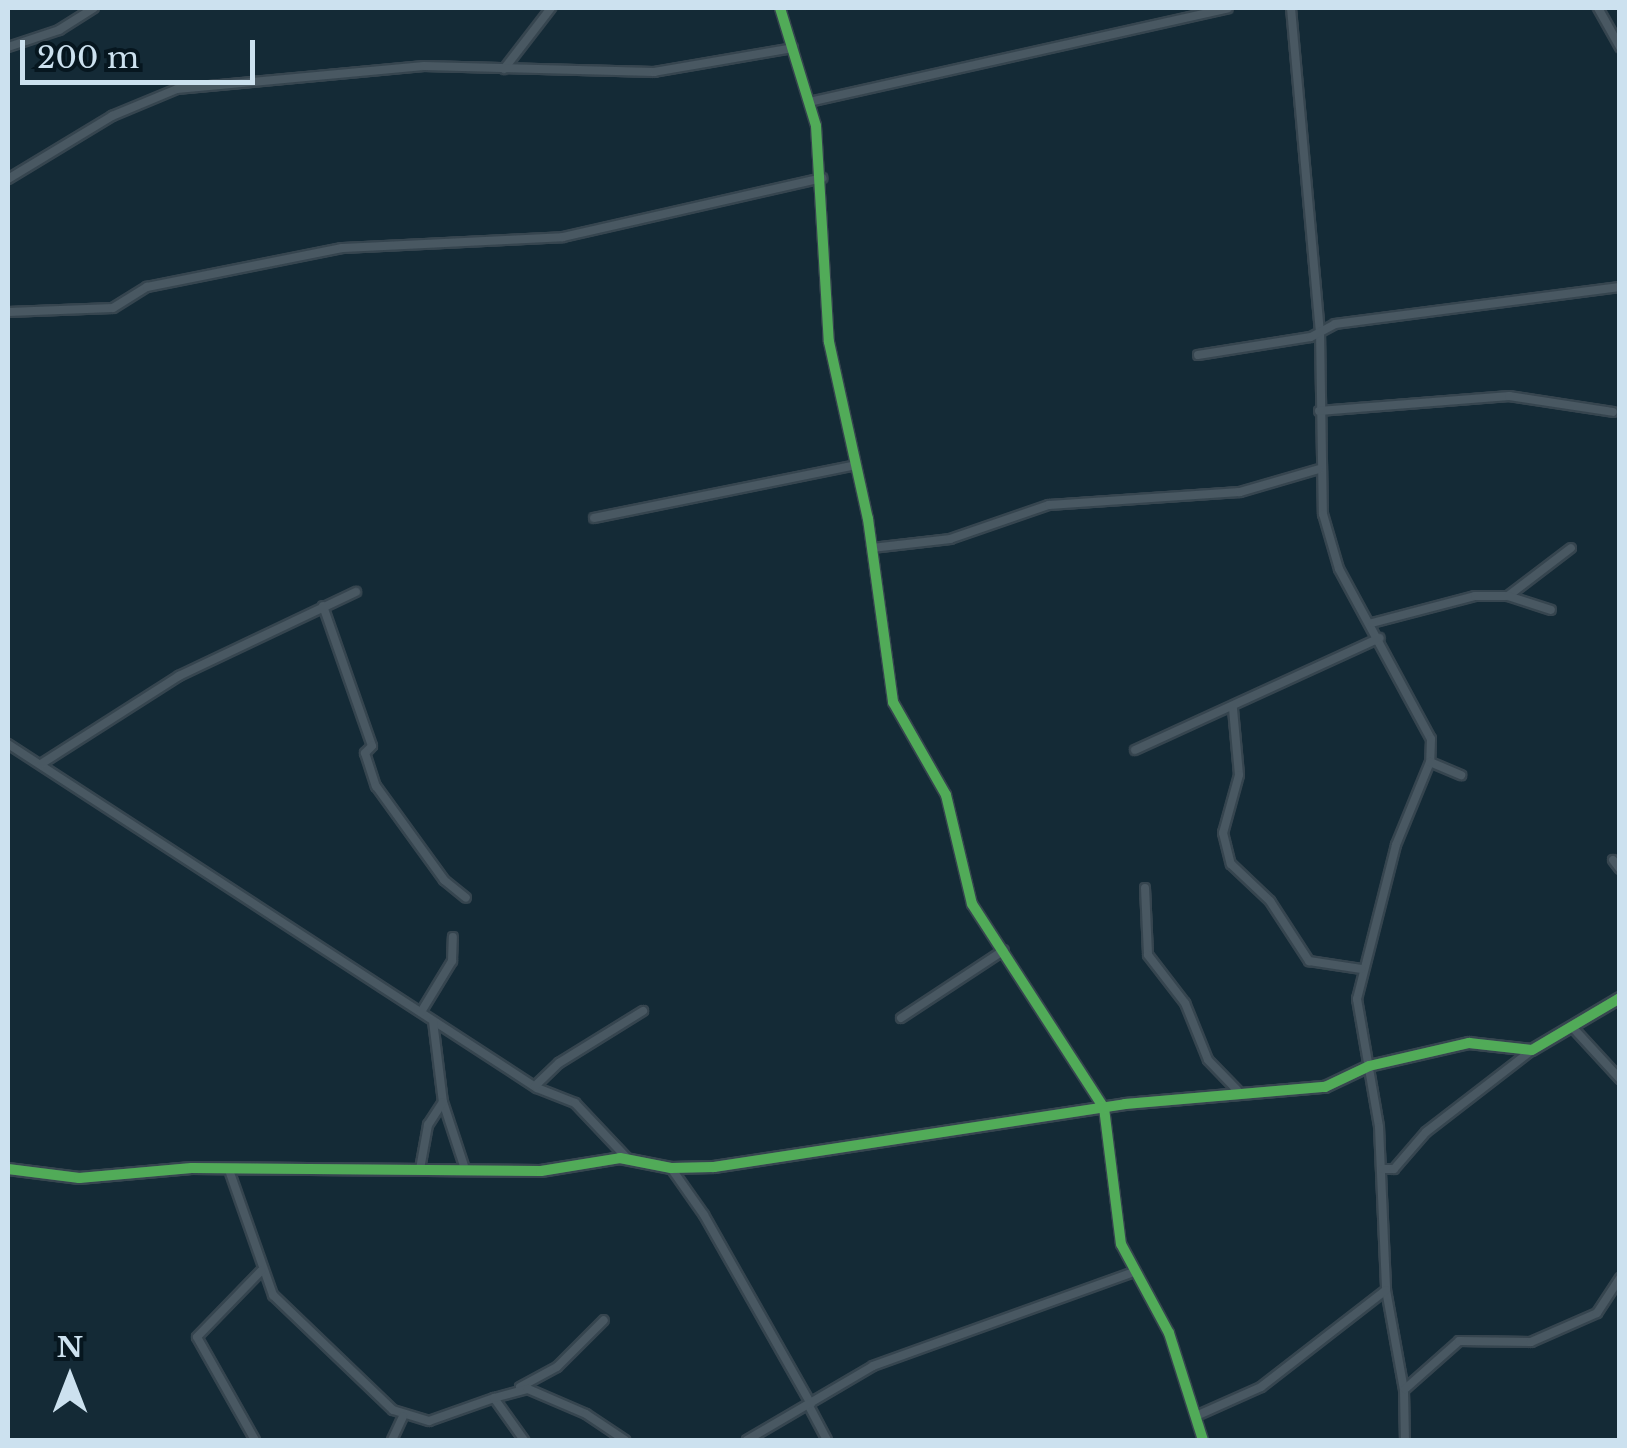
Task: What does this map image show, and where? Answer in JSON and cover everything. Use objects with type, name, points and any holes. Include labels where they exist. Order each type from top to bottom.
[{"type":"street","points":[[8,47],[59,30],[94,8]]},
{"type":"street","points":[[504,69],[551,8]]},
{"type":"street","points":[[780,8],[809,102],[822,178],[829,342],[872,548],[894,702],[946,795],[972,904],[1104,1108],[1121,1244],[1131,1273],[1158,1307],[1203,1440]]},
{"type":"street","points":[[809,102],[1228,8]]},
{"type":"street","points":[[1290,8],[1320,331],[1319,469],[1339,569],[1430,732],[1430,762],[1405,818],[1361,969],[1358,1010],[1382,1169],[1386,1290],[1404,1390],[1405,1440]]},
{"type":"street","points":[[1598,8],[1620,48]]},
{"type":"street","points":[[8,180],[166,92],[361,68],[654,72],[793,48]]},
{"type":"street","points":[[8,312],[113,308],[147,287],[342,248],[563,237],[822,178]]},
{"type":"street","points":[[1198,355],[1320,331],[1335,324],[1620,287]]},
{"type":"street","points":[[1319,411],[1509,396],[1613,412]]},
{"type":"street","points":[[594,518],[856,465]]},
{"type":"street","points":[[872,548],[950,539],[1049,505],[1240,492],[1319,469]]},
{"type":"street","points":[[1508,596],[1571,548]]},
{"type":"street","points":[[41,764],[179,676],[356,592]]},
{"type":"street","points":[[1372,624],[1454,600],[1508,596],[1551,610]]},
{"type":"street","points":[[323,606],[372,746],[366,753],[376,786],[414,841],[466,898]]},
{"type":"street","points":[[1136,750],[1233,709],[1279,680],[1380,638]]},
{"type":"street","points":[[1233,709],[1238,775],[1223,832],[1231,864],[1270,901],[1309,961],[1361,969]]},
{"type":"street","points":[[8,744],[535,1086],[589,1113],[627,1158]]},
{"type":"street","points":[[1430,762],[1460,775]]},
{"type":"street","points":[[1613,860],[1620,869]]},
{"type":"street","points":[[1145,888],[1148,954],[1181,996],[1208,1060],[1238,1092]]},
{"type":"street","points":[[422,1012],[452,961],[453,937]]},
{"type":"street","points":[[901,1018],[1004,950]]},
{"type":"street","points":[[1382,1169],[1394,1169],[1426,1132],[1532,1050],[1574,1030],[1620,998]]},
{"type":"street","points":[[535,1086],[643,1011]]},
{"type":"street","points":[[433,1021],[443,1102],[466,1168]]},
{"type":"street","points":[[1574,1030],[1620,1079]]},
{"type":"street","points":[[8,1168],[79,1178],[230,1170],[570,1169],[627,1158],[670,1168],[760,1162],[1104,1108],[1238,1092],[1326,1087],[1369,1066],[1469,1043],[1532,1050]]},
{"type":"street","points":[[420,1170],[428,1125],[443,1102]]},
{"type":"street","points":[[670,1168],[704,1215],[827,1440]]},
{"type":"street","points":[[230,1170],[261,1271],[274,1295],[402,1416],[429,1421],[520,1387],[557,1367],[604,1320]]},
{"type":"street","points":[[256,1440],[196,1338],[261,1271]]},
{"type":"street","points":[[747,1440],[900,1354],[1131,1273]]},
{"type":"street","points":[[1404,1390],[1460,1341],[1531,1342],[1596,1312],[1620,1278]]},
{"type":"street","points":[[1196,1416],[1261,1386],[1386,1290]]},
{"type":"street","points":[[520,1387],[586,1414],[625,1440]]},
{"type":"street","points":[[494,1398],[524,1440]]},
{"type":"street","points":[[392,1440],[402,1416]]},
{"type":"cycle path","points":[[780,8],[816,126],[829,342],[868,519],[893,702],[946,795],[972,904],[1104,1108],[1121,1244],[1169,1333],[1203,1440]]},
{"type":"cycle path","points":[[8,1169],[79,1178],[192,1168],[541,1171],[620,1158],[671,1168],[714,1167],[1125,1104],[1325,1087],[1369,1066],[1469,1043],[1532,1050],[1620,998]]}]
